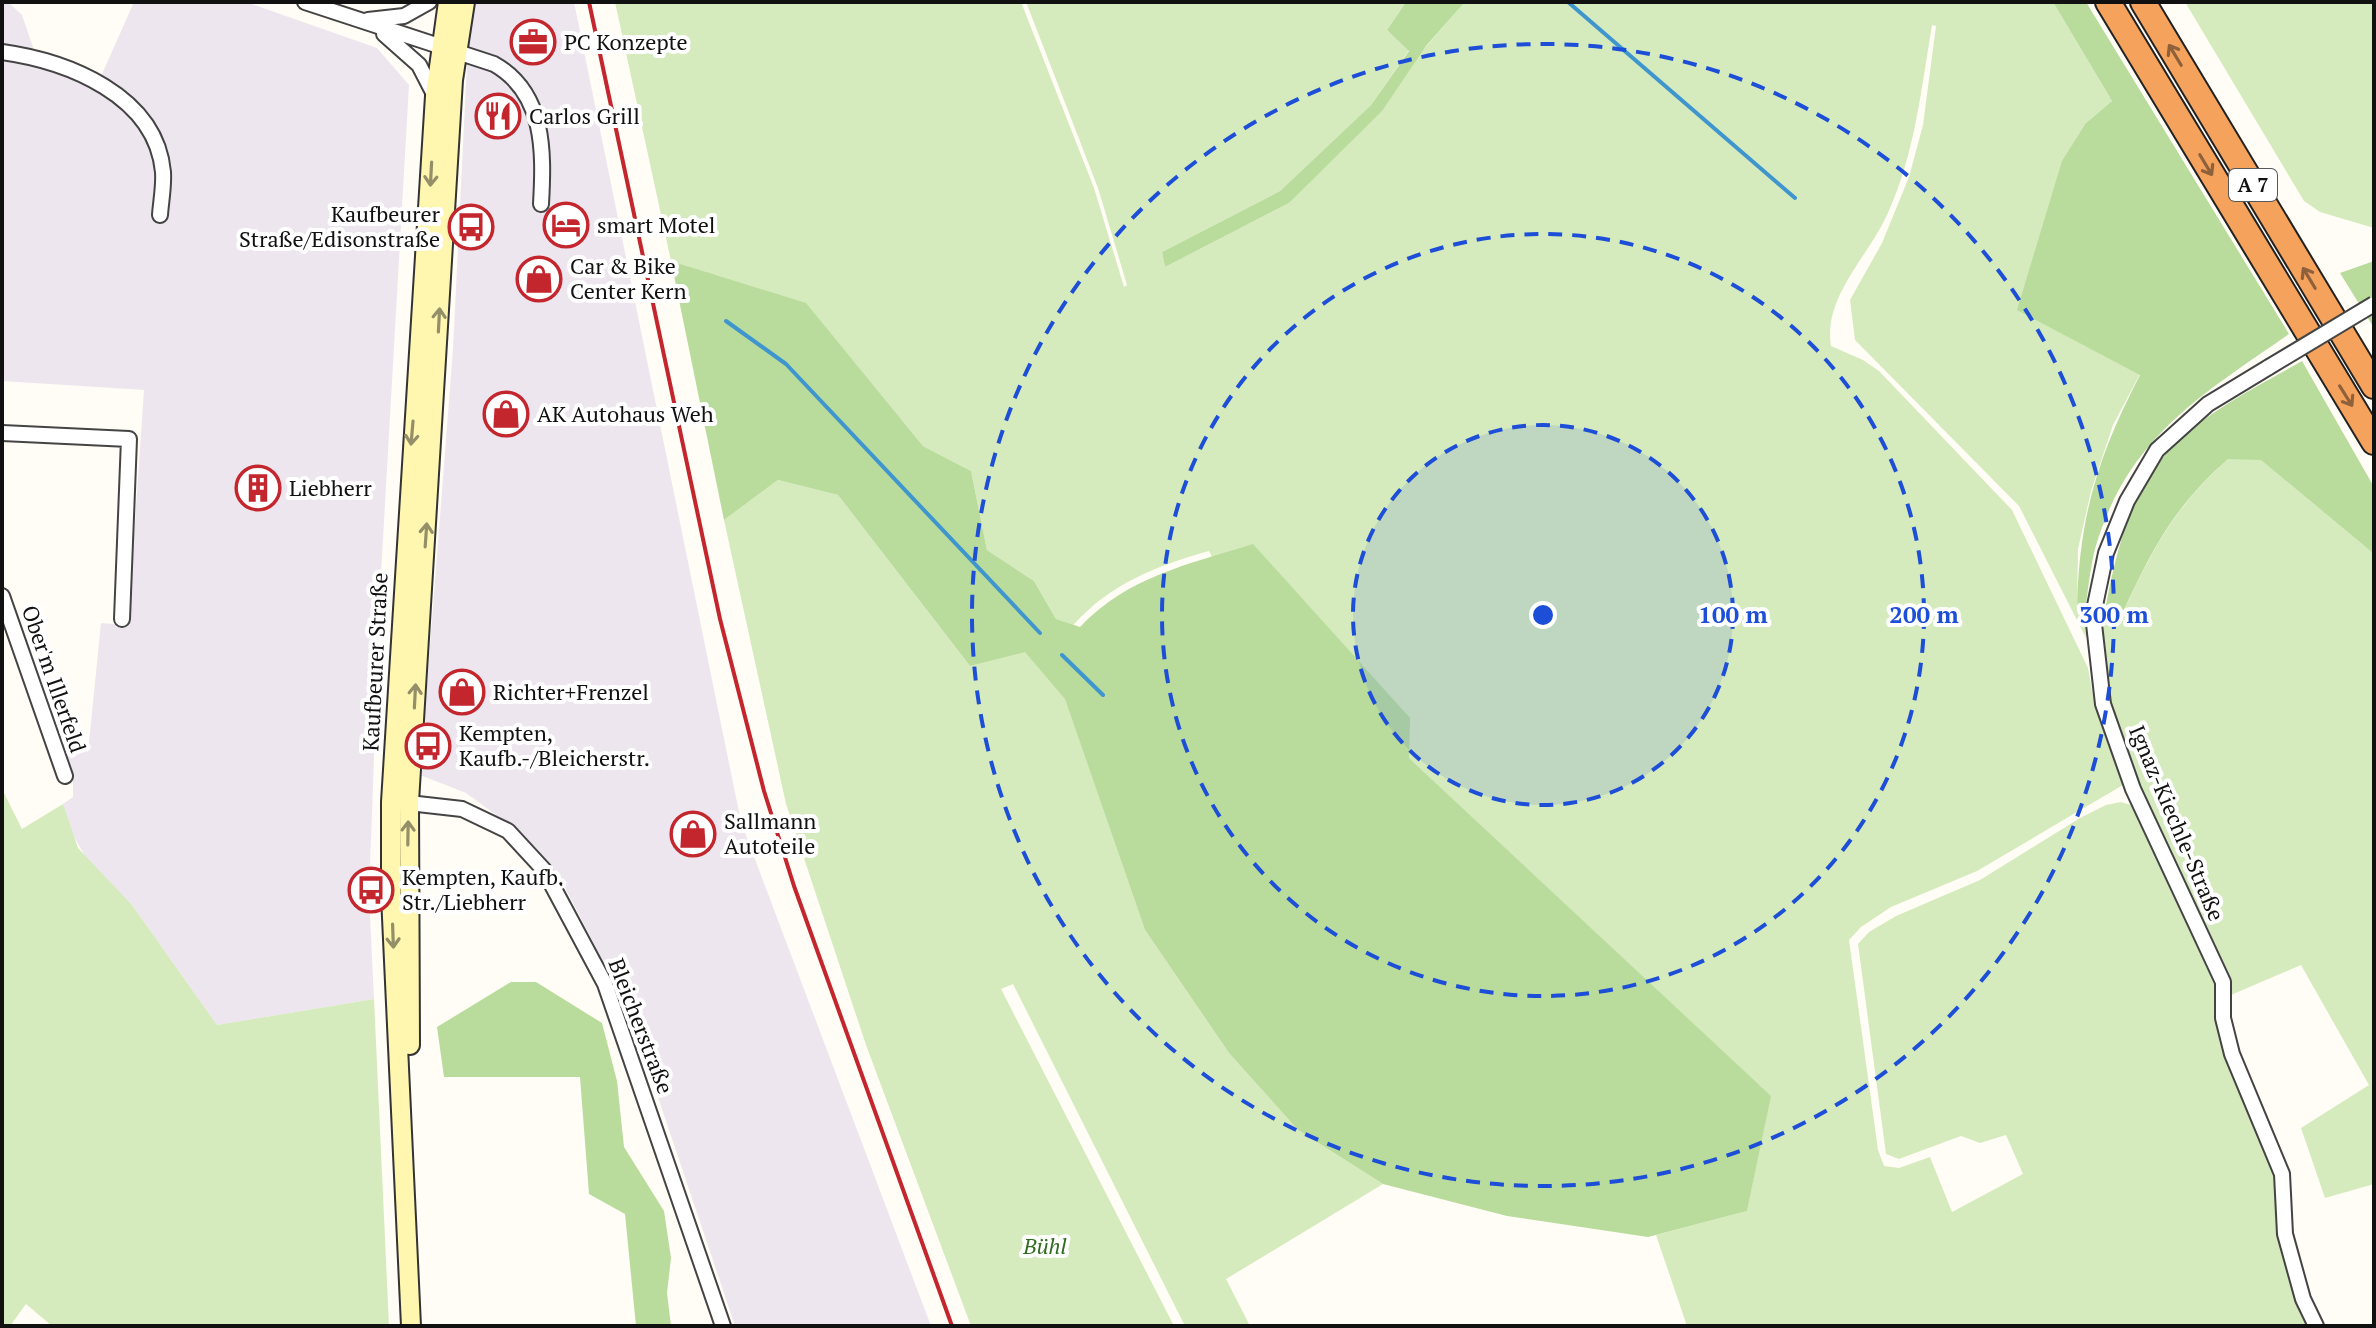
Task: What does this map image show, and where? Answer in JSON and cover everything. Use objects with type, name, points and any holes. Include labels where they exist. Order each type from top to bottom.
[{"type":"highway","name":"A 7","points":[[2108,2],[2374,442]]},
{"type":"highway","name":"A 7","points":[[2143,2],[2374,386]]},
{"type":"main road","name":"Kaufbeurer Straße","points":[[411,1326],[391,896],[400,802],[448,49],[448,2]]},
{"type":"main road","name":"Kaufbeurer Straße","points":[[423,1326],[400,802],[435,96],[465,2]]},
{"type":"street","points":[[305,2],[509,72],[532,101],[541,147],[541,204]]},
{"type":"street","points":[[364,21],[404,16],[429,2]]},
{"type":"street","points":[[364,21],[413,57],[435,96]]},
{"type":"street","points":[[2,52],[62,65],[99,83],[138,116],[149,132],[163,171],[160,215]]},
{"type":"street","name":"Ignaz-Kiechle-Straße","points":[[2316,1326],[2303,1299],[2285,1234],[2282,1174],[2232,1054],[2223,1018],[2223,982],[2133,789],[2103,704],[2093,615],[2106,553],[2127,501],[2157,450],[2208,404],[2374,304]]},
{"type":"street","points":[[2,433],[129,439],[122,619]]},
{"type":"street","name":"Ober'm Illerfeld","points":[[2,596],[65,776]]},
{"type":"street","name":"Bleicherstraße","points":[[400,802],[462,809],[508,831],[544,870],[605,984],[723,1326]]},
{"type":"shaded area","points":[[2,2],[8,2],[22,15],[35,53],[102,74],[134,2],[246,2],[377,48],[409,85],[380,591],[369,895],[374,999],[217,1025],[132,905],[89,863],[70,830],[63,804],[73,797],[73,775],[60,735],[88,752],[101,623],[128,625],[144,390],[2,381]]},
{"type":"shaded area","points":[[470,2],[574,2],[741,822],[931,1326],[735,1326],[630,1014],[557,872],[521,833],[466,793],[420,775],[453,349]]},
{"type":"green space","points":[[615,2],[1021,2],[1094,188],[1124,287],[1127,285],[1098,188],[1026,2],[1406,2],[1387,30],[1409,50],[1371,105],[1280,191],[1162,252],[1165,267],[1289,203],[1465,2],[2053,2],[2112,101],[2086,123],[2140,374],[2113,425],[2091,491],[2078,549],[2077,607],[2085,611],[2086,638],[2019,506],[1855,340],[1850,300],[1882,243],[1909,177],[1923,125],[1936,26],[1932,25],[1916,122],[1897,192],[1879,231],[1840,294],[1830,328],[1831,346],[1879,371],[2012,510],[2088,668],[2095,706],[2123,785],[1977,871],[1891,907],[1861,927],[1849,940],[1878,1150],[1884,1166],[1899,1168],[1930,1157],[1952,1212],[2023,1174],[2006,1135],[1980,1143],[1961,1136],[1899,1159],[1886,1154],[1858,944],[1869,932],[1896,916],[1980,880],[2080,818],[2106,805],[2121,802],[2131,805],[2215,986],[2218,1020],[2263,1135],[2274,1176],[2277,1236],[2309,1326],[1687,1326],[1656,1235],[1747,1211],[1770,1096],[1409,758],[1253,545],[1212,557],[1209,551],[1171,563],[1119,587],[1073,625],[1056,619],[1034,581],[987,550],[971,471],[923,446],[806,304],[671,261]]},
{"type":"green space","points":[[1406,2],[1465,2],[1426,46],[1382,111],[1289,203],[1165,267],[1162,252],[1280,191],[1371,105],[1409,51],[1387,30]]},
{"type":"green space","points":[[2053,2],[2086,2],[2289,334],[2197,400],[2147,449],[2126,477],[2109,510],[2095,549],[2085,611],[2077,608],[2087,515],[2102,460],[2140,375],[2017,310],[2062,161],[2086,123],[2112,101]]},
{"type":"green space","points":[[2185,2],[2374,2],[2374,228],[2320,212],[2304,201]]},
{"type":"green space","points":[[671,261],[806,303],[923,446],[971,471],[987,550],[1034,581],[1056,619],[1080,627],[1098,610],[1139,584],[1160,574],[1253,544],[1410,718],[1409,758],[1771,1096],[1747,1211],[1648,1237],[1507,1216],[1383,1184],[1298,1130],[1229,1053],[1145,930],[1065,699],[1025,652],[970,666],[838,495],[778,480],[724,520]]},
{"type":"green space","points":[[2374,261],[2374,328],[2340,273]]},
{"type":"green space","points":[[2302,361],[2374,487],[2374,554],[2261,460],[2228,459],[2190,497],[2175,517],[2150,557],[2116,627],[2104,616],[2112,574],[2131,511],[2151,473],[2194,427]]},
{"type":"green space","points":[[2228,459],[2260,459],[2374,554],[2374,1184],[2325,1198],[2301,1128],[2369,1085],[2301,965],[2231,995],[2229,979],[2140,786],[2109,703],[2102,659],[2104,616],[2116,627],[2150,557],[2175,517]]},
{"type":"green space","name":"Bühl","points":[[778,480],[838,495],[970,666],[1025,651],[1065,698],[1145,930],[1229,1053],[1298,1130],[1383,1184],[1226,1279],[1250,1326],[1185,1326],[1013,984],[1001,989],[1174,1326],[971,1326],[866,1045],[786,804],[724,520]]},
{"type":"green space","points":[[2,789],[22,829],[63,804],[78,848],[132,905],[217,1025],[374,999],[389,1326],[52,1326],[26,1304],[10,1326],[2,1326]]},
{"type":"green space","points":[[511,982],[536,982],[602,1023],[617,1081],[624,1147],[664,1211],[671,1258],[667,1293],[671,1326],[636,1326],[625,1214],[589,1194],[580,1077],[444,1077],[437,1027]]},
{"type":"waterway","points":[[1568,2],[1795,198]]},
{"type":"waterway","points":[[726,321],[786,364],[1040,633]]},
{"type":"waterway","points":[[1062,655],[1103,695]]},
{"type":"railway","points":[[589,2],[720,619],[764,791],[794,886],[952,1326]]},
{"type":"place","name":"PC Konzepte","points":[[533,42]]},
{"type":"place","name":"Carlos Grill","points":[[498,116]]},
{"type":"place","name":"smart Motel","points":[[566,225]]},
{"type":"place","name":"Kaufbeurer Straße/Edisonstraße","points":[[471,227]]},
{"type":"place","name":"Car & Bike Center Kern","points":[[539,279]]},
{"type":"place","name":"AK Autohaus Weh","points":[[506,414]]},
{"type":"place","name":"Liebherr","points":[[258,488]]},
{"type":"place","name":"Richter+Frenzel","points":[[462,692]]},
{"type":"place","name":"Kempten, Kaufb.-/Bleicherstr.","points":[[428,746]]},
{"type":"place","name":"Sallmann Autoteile","points":[[693,834]]},
{"type":"place","name":"Kempten, Kaufb. Str./Liebherr","points":[[371,890]]}]
